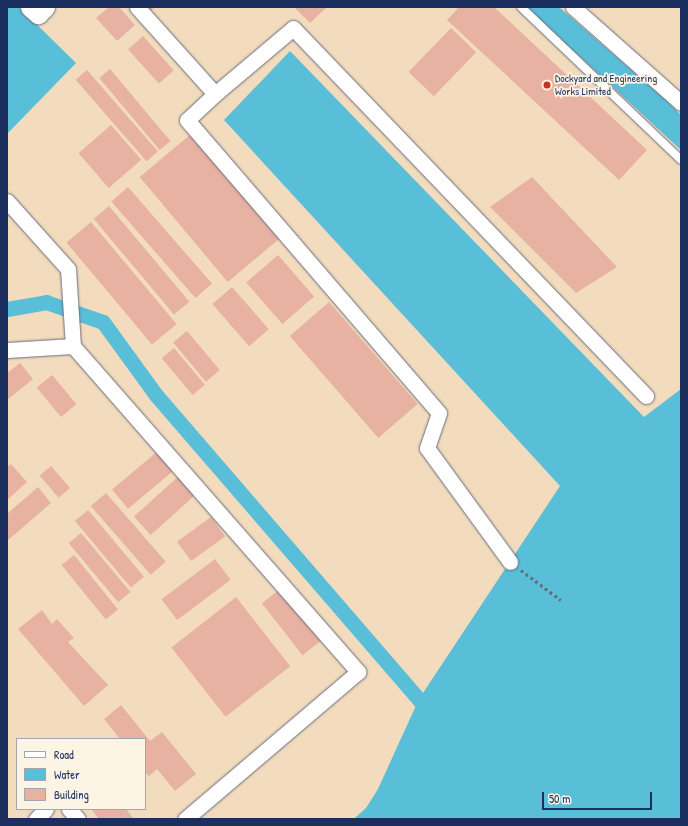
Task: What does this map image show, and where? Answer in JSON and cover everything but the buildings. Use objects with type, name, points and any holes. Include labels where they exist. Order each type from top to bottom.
[{"type":"street","points":[[30,7],[38,14],[45,7]]},
{"type":"street","points":[[137,7],[215,94]]},
{"type":"street","points":[[573,7],[681,103]]},
{"type":"street","points":[[510,562],[428,448],[439,413],[188,120],[215,94],[293,28],[646,396]]},
{"type":"street","points":[[7,202],[68,269],[72,346],[358,672],[185,819]]},
{"type":"street","points":[[7,350],[72,346]]},
{"type":"street","points":[[36,819],[45,810]]},
{"type":"street","points":[[70,810],[78,819]]},
{"type":"lane","points":[[521,7],[681,160]]},
{"type":"path","points":[[510,562],[561,600]]},
{"type":"water","points":[[7,7],[19,7],[76,63],[7,134]]},
{"type":"water","points":[[526,7],[559,7],[668,102],[681,115],[681,150]]},
{"type":"water","points":[[290,51],[644,417],[681,389],[681,819],[354,819],[366,808],[378,789],[419,699],[560,486],[224,120]]},
{"type":"waterway","points":[[7,309],[46,302],[103,322],[156,395],[432,715]]},
{"type":"place","name":"Dockyard and Engineering Works Limited","points":[[547,85]]}]
